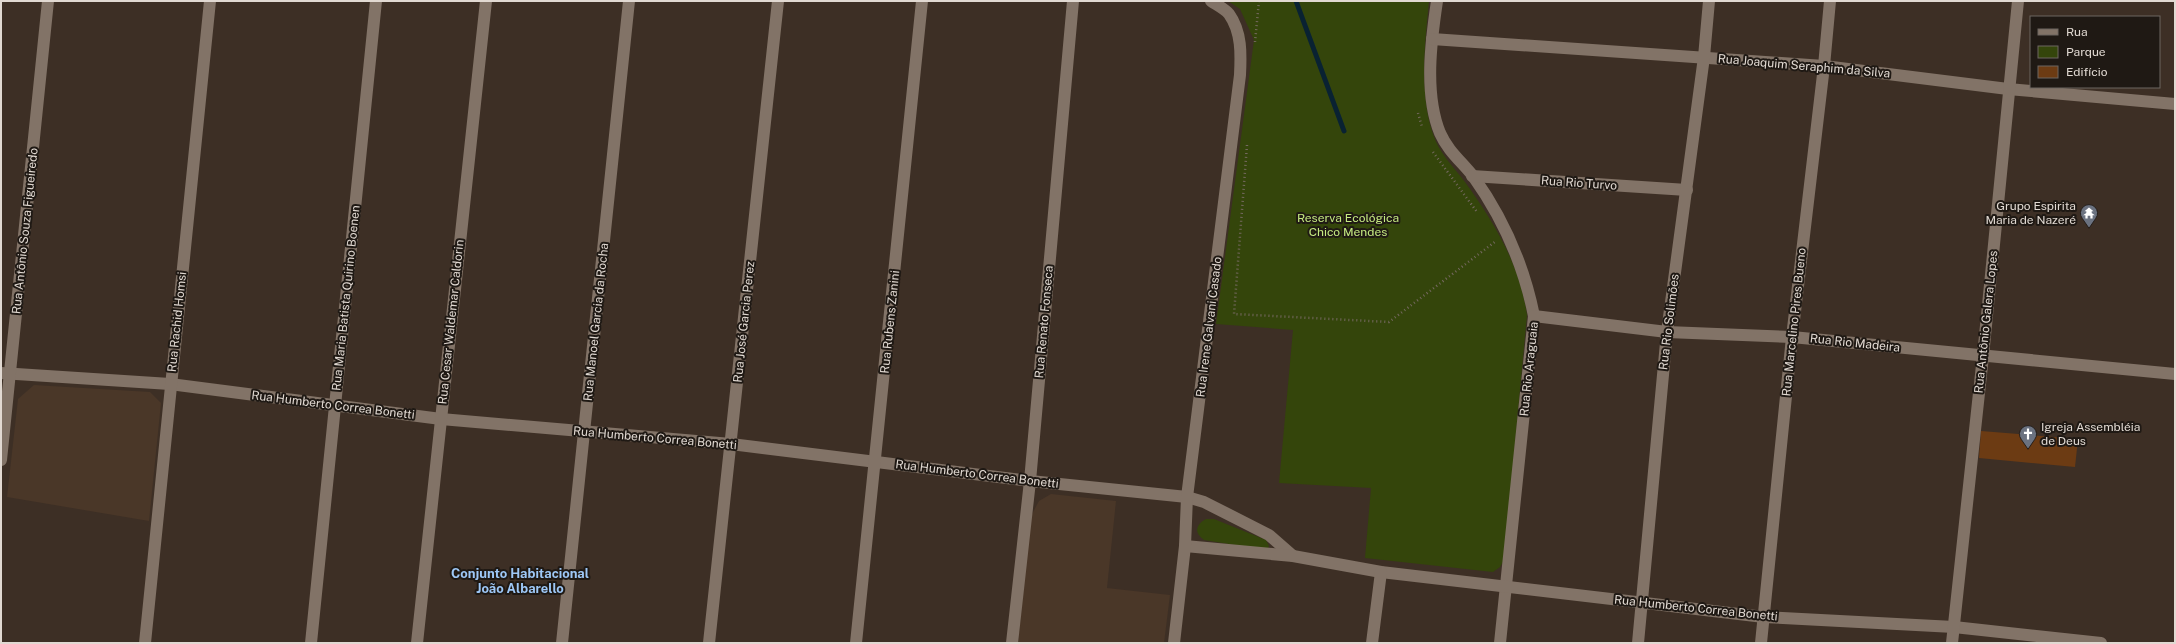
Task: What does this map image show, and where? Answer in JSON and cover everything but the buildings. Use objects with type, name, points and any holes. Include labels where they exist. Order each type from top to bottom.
[{"type":"street","name":"Rua Antônio Souza Figueiredo","points":[[1,460],[6,374],[48,1]]},
{"type":"street","name":"Rua Rachid Homsi","points":[[145,643],[170,384],[210,1]]},
{"type":"street","name":"Rua Maria Batista Quirino Boenen","points":[[311,643],[376,1]]},
{"type":"street","name":"Rua Cesar Waldemar Caldorin","points":[[417,643],[486,1]]},
{"type":"street","name":"Rua Manoel Garcia da Rocha","points":[[562,643],[629,1]]},
{"type":"street","name":"Rua José Garcia Perez","points":[[709,643],[778,1]]},
{"type":"street","name":"Rua Rubens Zanini","points":[[856,643],[876,462],[922,1]]},
{"type":"street","name":"Rua Renato Fonseca","points":[[1012,643],[1030,481],[1073,1]]},
{"type":"street","name":"Rua Irene Galvani Casado","points":[[1174,643],[1185,546],[1188,497],[1240,75],[1241,51],[1236,27],[1228,13],[1211,1]]},
{"type":"street","name":"Rua Rio Araguaia","points":[[1437,1],[1432,38],[1431,70],[1434,112],[1440,133],[1451,153],[1472,176],[1510,237],[1529,289],[1534,316],[1500,643]]},
{"type":"street","name":"Rua Rio Solimões","points":[[1638,643],[1667,332],[1704,57],[1709,1]]},
{"type":"street","name":"Rua Marcelino Pires Bueno","points":[[1761,643],[1792,337],[1824,66],[1830,1]]},
{"type":"street","name":"Rua Antônio Galera Lopes","points":[[1952,643],[1983,356],[2008,89],[2018,1]]},
{"type":"street","name":"Rua Joaquim Seraphim da Silva","points":[[1432,38],[1824,66],[2008,89],[2175,104]]},
{"type":"street","name":"Rua Rio Turvo","points":[[1472,176],[1687,190]]},
{"type":"street","name":"Rua Rio Madeira","points":[[1534,316],[1667,332],[1792,337],[2175,374]]},
{"type":"street","name":"Rua Humberto Correa Bonetti","points":[[6,374],[170,384],[335,404],[441,419],[731,444],[1030,481],[1188,497],[1204,502],[1269,535],[1293,556]]},
{"type":"street","name":"Rua Humberto Correa Bonetti","points":[[1185,546],[1293,556],[1381,572],[1764,617],[1954,628],[2101,643]]},
{"type":"street","points":[[1372,643],[1381,572]]},
{"type":"path","points":[[1255,48],[1259,1]]},
{"type":"path","points":[[1417,108],[1419,121],[1424,132]]},
{"type":"path","points":[[1248,142],[1234,314],[1389,322],[1498,239]]},
{"type":"path","points":[[1432,151],[1479,214]]},
{"type":"shaded area","points":[[34,385],[150,392],[161,403],[149,521],[7,497],[18,399]]},
{"type":"shaded area","points":[[1051,494],[1116,501],[1107,588],[1170,595],[1164,643],[1018,643],[1031,516],[1039,501]]},
{"type":"green space","name":"Reserva Ecológica Chico Mendes","points":[[1228,1],[1429,1],[1424,68],[1426,102],[1433,134],[1447,159],[1476,197],[1496,228],[1512,261],[1524,297],[1527,315],[1504,560],[1500,567],[1493,572],[1365,558],[1371,488],[1279,483],[1293,330],[1216,324],[1254,40],[1240,9]]},
{"type":"green space","points":[[1206,519],[1214,519],[1266,540],[1269,546],[1267,550],[1204,540],[1197,532],[1197,529],[1202,521]]},
{"type":"waterway","points":[[1296,1],[1344,131]]},
{"type":"place","name":"Grupo Espirita Maria de Nazeré","points":[[2089,228]]},
{"type":"place","name":"Igreja Assembléia de Deus","points":[[2028,449]]},
{"type":"district","name":"Conjunto Habitacional João Albarello","points":[[520,580]]}]
